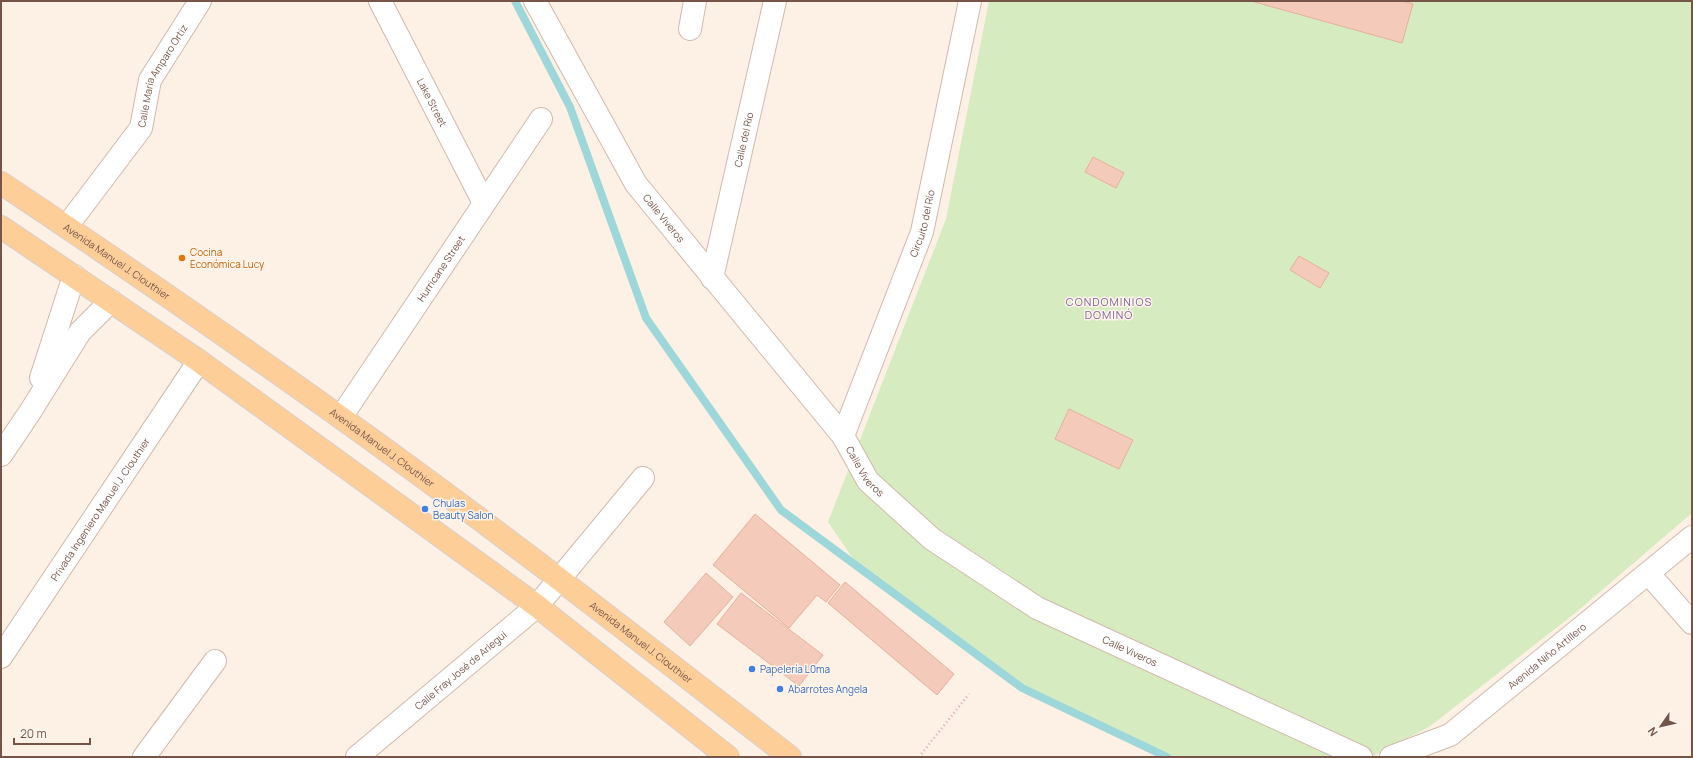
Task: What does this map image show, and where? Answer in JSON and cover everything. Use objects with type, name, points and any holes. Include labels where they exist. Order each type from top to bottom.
[{"type":"main road","name":"Avenida Manuel J. Clouthier","points":[[1,182],[341,417],[560,579],[790,757]]},
{"type":"main road","points":[[1,227],[199,361],[537,606],[728,757]]},
{"type":"street","name":"Calle María Amparo Ortiz","points":[[66,226],[141,128],[150,80],[200,1]]},
{"type":"street","name":"Calle Viveros","points":[[535,1],[636,184],[843,436],[868,481],[932,539],[1037,608],[1361,757]]},
{"type":"street","points":[[690,29],[695,1]]},
{"type":"street","name":"Calle del Río","points":[[712,278],[775,1]]},
{"type":"street","name":"Circuito del Río","points":[[843,436],[922,232],[970,1]]},
{"type":"street","name":"Lake Street","points":[[379,4],[484,203]]},
{"type":"street","name":"Hurricane Street","points":[[341,417],[541,119]]},
{"type":"street","points":[[30,412],[74,276]]},
{"type":"street","points":[[1,455],[80,332],[111,301]]},
{"type":"street","points":[[65,305],[90,321]]},
{"type":"street","name":"Privada Ingeniero Manuel J. Clouthier","points":[[1,657],[199,361]]},
{"type":"street","name":"Calle Fray José de Arlegui","points":[[357,757],[537,606],[643,478]]},
{"type":"street","name":"Avenida Niño Artillero","points":[[1391,757],[1450,735],[1692,536]]},
{"type":"street","points":[[1648,573],[1692,623]]},
{"type":"street","points":[[144,757],[215,660]]},
{"type":"path","points":[[919,757],[969,694]]},
{"type":"green space","points":[[989,1],[1692,1],[1692,513],[1574,614],[1429,727],[1372,757],[1168,757],[1020,687],[858,566],[828,522],[946,219]]},
{"type":"building","points":[[1251,1],[1402,1],[1413,4],[1402,43]]},
{"type":"building","points":[[1093,157],[1124,173],[1116,188],[1085,172]]},
{"type":"building","points":[[1299,256],[1329,273],[1320,288],[1290,270]]},
{"type":"building","points":[[1069,409],[1133,440],[1119,469],[1055,439]]},
{"type":"building","points":[[755,514],[840,585],[826,602],[817,595],[789,628],[713,565]]},
{"type":"building","points":[[706,573],[733,597],[690,646],[664,622]]},
{"type":"building","points":[[845,582],[954,674],[937,695],[828,603]]},
{"type":"building","points":[[741,593],[823,655],[799,686],[717,624]]},
{"type":"waterway","points":[[515,1],[570,107],[646,318],[781,510],[1022,688],[1167,757]]},
{"type":"place","name":"Cocina Económica Lucy","points":[[182,258]]},
{"type":"place","name":"Chulas Beauty Salon","points":[[425,509]]},
{"type":"place","name":"Papelería L0ma","points":[[752,669]]},
{"type":"place","name":"Abarrotes Angela","points":[[780,689]]},
{"type":"district","name":"CONDOMINIOS DOMINÓ","points":[[1109,307]]}]
